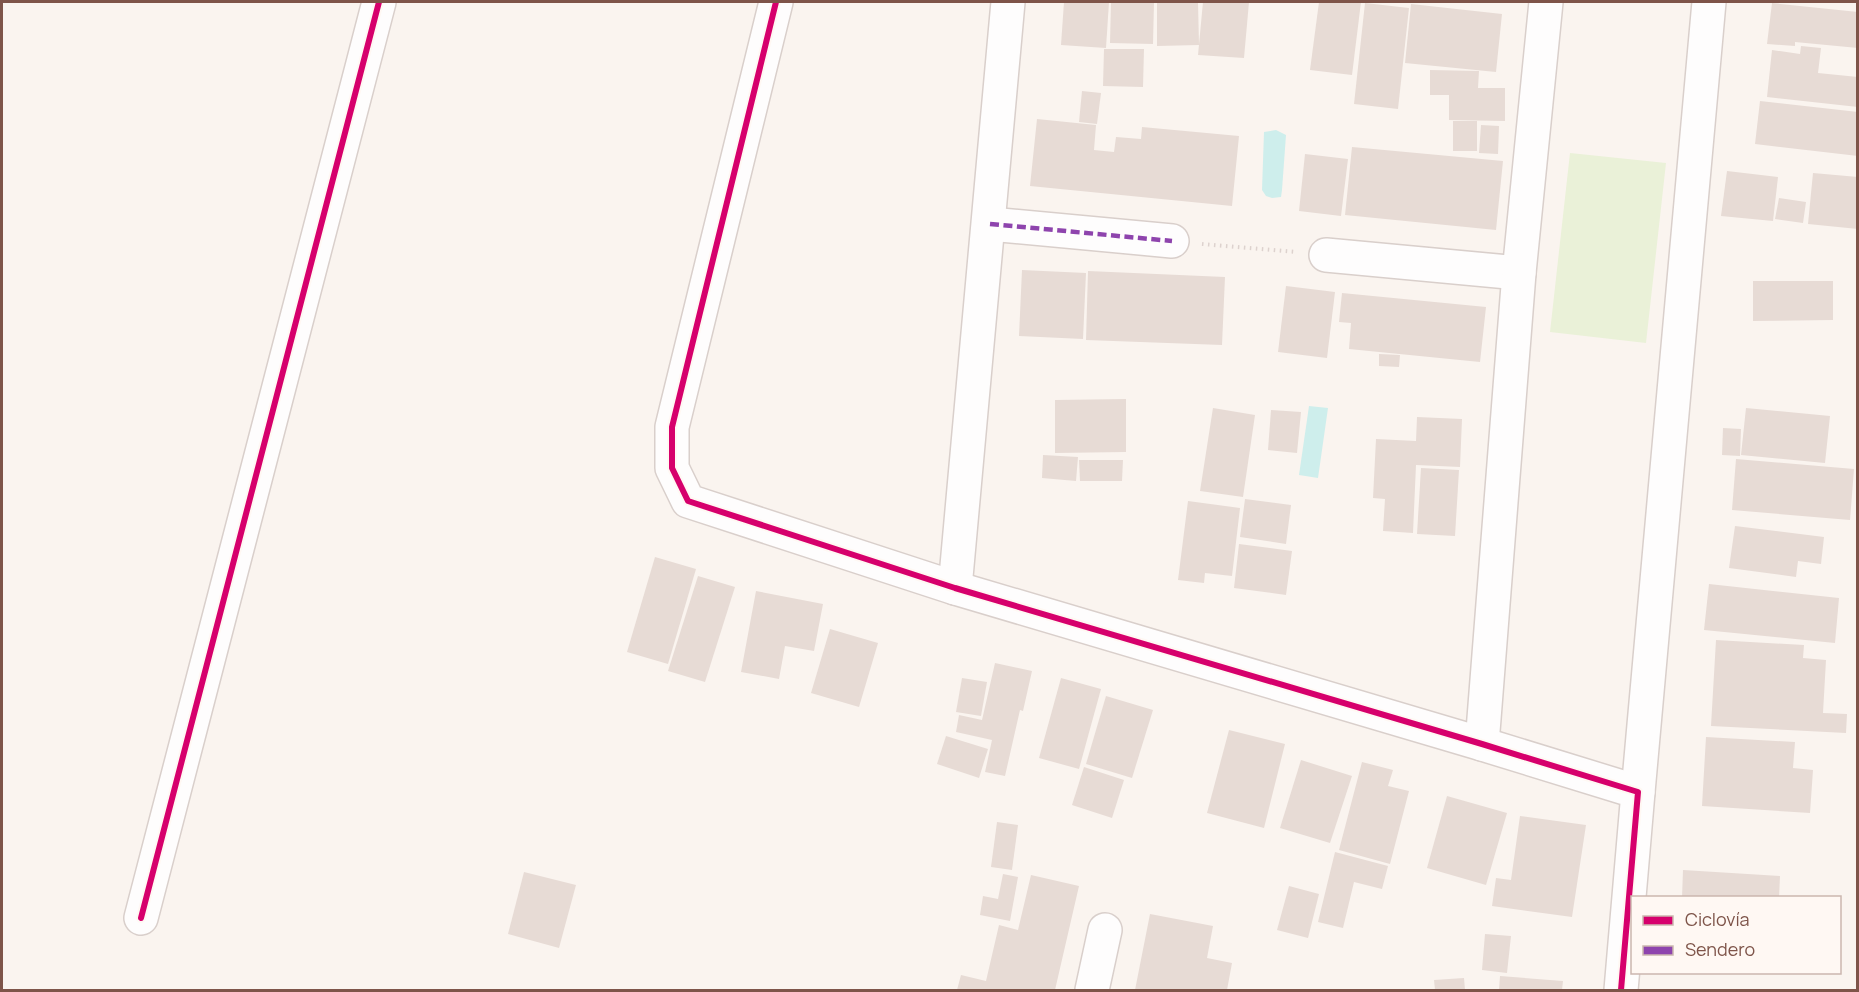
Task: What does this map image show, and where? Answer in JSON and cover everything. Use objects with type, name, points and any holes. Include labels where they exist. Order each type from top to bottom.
[{"type":"street","points":[[141,918],[379,2]]},
{"type":"street","points":[[776,2],[672,427],[672,468],[688,501],[955,588],[1638,792]]},
{"type":"street","points":[[955,588],[990,224],[1008,2]]},
{"type":"street","points":[[1482,744],[1518,273],[1546,2]]},
{"type":"street","points":[[1621,990],[1709,2]]},
{"type":"street","points":[[990,224],[1172,241]]},
{"type":"street","points":[[1326,255],[1518,273]]},
{"type":"street","points":[[1092,990],[1105,930]]},
{"type":"path","points":[[1172,241],[1326,255]]},
{"type":"green space","points":[[1570,153],[1666,163],[1646,343],[1550,332]]},
{"type":"water","points":[[1276,130],[1286,135],[1281,197],[1272,198],[1266,196],[1262,190],[1264,132]]},
{"type":"water","points":[[1309,406],[1328,408],[1318,478],[1299,475]]},
{"type":"building","points":[[1064,2],[1109,2],[1106,48],[1061,45]]},
{"type":"building","points":[[1111,2],[1154,2],[1153,44],[1110,43]]},
{"type":"building","points":[[1157,2],[1198,2],[1199,45],[1157,46]]},
{"type":"building","points":[[1203,2],[1249,2],[1244,58],[1198,55]]},
{"type":"building","points":[[1319,2],[1361,2],[1352,75],[1310,70]]},
{"type":"building","points":[[1365,3],[1409,8],[1398,109],[1354,104]]},
{"type":"building","points":[[1772,3],[1858,12],[1858,48],[1795,42],[1795,46],[1767,44]]},
{"type":"building","points":[[1411,4],[1502,14],[1496,72],[1405,63]]},
{"type":"building","points":[[1801,46],[1821,48],[1818,73],[1858,77],[1858,107],[1767,97],[1772,50],[1800,54]]},
{"type":"building","points":[[1104,49],[1144,49],[1143,87],[1103,86]]},
{"type":"building","points":[[1430,70],[1479,71],[1478,88],[1505,88],[1505,121],[1449,120],[1449,95],[1430,95]]},
{"type":"building","points":[[1082,91],[1101,93],[1097,124],[1079,122]]},
{"type":"building","points":[[1760,101],[1858,112],[1858,156],[1755,144]]},
{"type":"building","points":[[1037,119],[1096,125],[1094,150],[1114,152],[1116,137],[1141,139],[1142,127],[1239,136],[1232,206],[1030,186]]},
{"type":"building","points":[[1453,121],[1477,121],[1477,151],[1453,151]]},
{"type":"building","points":[[1481,125],[1499,126],[1498,154],[1479,153]]},
{"type":"building","points":[[1352,147],[1503,161],[1496,230],[1345,215]]},
{"type":"building","points":[[1305,154],[1348,159],[1341,216],[1299,211]]},
{"type":"building","points":[[1727,171],[1778,177],[1773,221],[1721,216]]},
{"type":"building","points":[[1813,173],[1858,177],[1858,229],[1808,224]]},
{"type":"building","points":[[1779,198],[1806,202],[1803,223],[1775,219]]},
{"type":"building","points":[[1022,270],[1086,273],[1083,339],[1019,336]]},
{"type":"building","points":[[1088,271],[1225,277],[1222,345],[1086,340]]},
{"type":"building","points":[[1753,281],[1833,281],[1833,320],[1753,321]]},
{"type":"building","points":[[1286,286],[1335,292],[1327,358],[1278,352]]},
{"type":"building","points":[[1342,293],[1486,307],[1480,362],[1349,349],[1351,323],[1339,322]]},
{"type":"building","points":[[1379,354],[1400,355],[1399,367],[1379,366]]},
{"type":"building","points":[[1126,399],[1126,452],[1055,453],[1055,400]]},
{"type":"building","points":[[1213,408],[1255,415],[1243,497],[1200,491]]},
{"type":"building","points":[[1746,408],[1830,416],[1825,463],[1741,455]]},
{"type":"building","points":[[1271,410],[1301,412],[1297,453],[1268,450]]},
{"type":"building","points":[[1417,417],[1462,419],[1460,467],[1416,465],[1413,533],[1383,531],[1385,499],[1373,498],[1376,439],[1416,441]]},
{"type":"building","points":[[1723,428],[1741,429],[1740,456],[1722,455]]},
{"type":"building","points":[[1043,455],[1078,457],[1076,481],[1042,478]]},
{"type":"building","points":[[1736,459],[1854,469],[1850,520],[1732,510]]},
{"type":"building","points":[[1079,460],[1123,460],[1122,481],[1080,481]]},
{"type":"building","points":[[1421,468],[1459,470],[1455,536],[1417,534]]},
{"type":"building","points":[[1245,499],[1291,505],[1286,544],[1240,537]]},
{"type":"building","points":[[1188,501],[1240,508],[1232,576],[1205,573],[1204,583],[1178,580]]},
{"type":"building","points":[[1735,526],[1824,537],[1821,564],[1798,561],[1796,577],[1729,568]]},
{"type":"building","points":[[1239,544],[1292,551],[1286,595],[1234,588]]},
{"type":"building","points":[[655,557],[696,569],[668,664],[627,652]]},
{"type":"building","points":[[698,576],[735,587],[705,682],[668,671]]},
{"type":"building","points":[[1709,584],[1839,598],[1835,643],[1704,630]]},
{"type":"building","points":[[756,591],[823,604],[814,651],[785,646],[779,679],[741,672]]},
{"type":"building","points":[[830,629],[878,643],[859,707],[811,693]]},
{"type":"building","points":[[1716,640],[1804,645],[1803,658],[1826,660],[1823,713],[1847,714],[1846,733],[1711,726]]},
{"type":"building","points":[[995,663],[1032,671],[1023,711],[1020,710],[1005,776],[985,772],[992,740],[956,732],[959,715],[982,720]]},
{"type":"building","points":[[962,678],[987,682],[981,716],[956,712]]},
{"type":"building","points":[[1061,678],[1101,689],[1079,769],[1039,758]]},
{"type":"building","points":[[1106,696],[1153,710],[1132,778],[1086,764]]},
{"type":"building","points":[[1229,730],[1285,744],[1264,828],[1207,813]]},
{"type":"building","points":[[946,736],[988,749],[979,778],[937,764]]},
{"type":"building","points":[[1706,737],[1795,742],[1793,768],[1813,770],[1810,813],[1702,806]]},
{"type":"building","points":[[1301,760],[1352,776],[1330,843],[1280,828]]},
{"type":"building","points":[[1362,762],[1393,770],[1388,786],[1409,791],[1390,864],[1339,850]]},
{"type":"building","points":[[1084,767],[1124,780],[1112,818],[1072,805]]},
{"type":"building","points":[[1447,796],[1507,813],[1486,885],[1427,868]]},
{"type":"building","points":[[1520,816],[1586,825],[1572,917],[1492,906],[1496,878],[1511,880]]},
{"type":"building","points":[[997,822],[1018,825],[1012,870],[991,867]]},
{"type":"building","points":[[1335,852],[1388,866],[1382,889],[1354,882],[1343,928],[1318,922]]},
{"type":"building","points":[[1683,870],[1780,876],[1779,896],[1682,896]]},
{"type":"building","points":[[524,872],[576,885],[559,948],[508,934]]},
{"type":"building","points":[[1003,874],[1018,877],[1010,921],[980,915],[983,896],[998,899]]},
{"type":"building","points":[[1031,875],[1079,886],[1055,990],[957,990],[961,975],[986,981],[999,925],[1018,930]]},
{"type":"building","points":[[1289,886],[1319,894],[1308,938],[1277,930]]},
{"type":"building","points":[[1150,914],[1213,926],[1207,958],[1232,963],[1227,990],[1135,990]]},
{"type":"building","points":[[1485,934],[1511,936],[1507,973],[1482,970]]},
{"type":"building","points":[[1500,976],[1563,981],[1562,990],[1499,990]]},
{"type":"building","points":[[1464,978],[1465,990],[1435,990],[1434,980]]},
{"type":"marked path","points":[[990,224],[1172,241]]},
{"type":"cycle path","points":[[141,918],[379,2]]},
{"type":"cycle path","points":[[776,2],[672,427],[672,468],[688,501],[955,588],[1638,792],[1621,990]]}]
